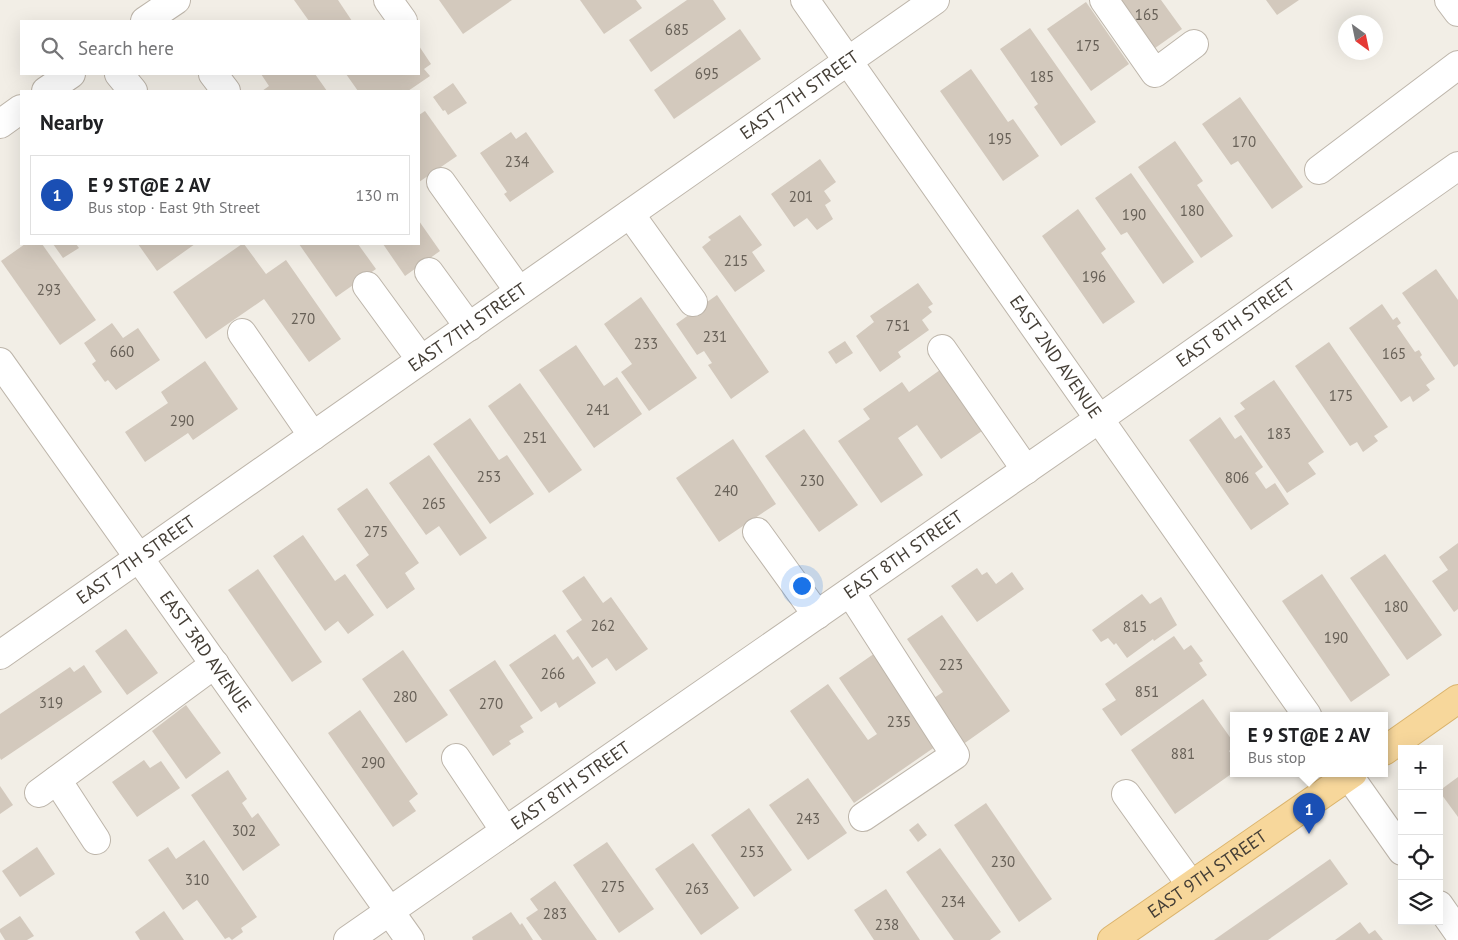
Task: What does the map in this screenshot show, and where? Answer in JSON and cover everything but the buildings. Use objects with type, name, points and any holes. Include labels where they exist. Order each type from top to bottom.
[{"type":"main road","points":[[1388,748],[1458,699]]},
{"type":"main road","name":"EAST 9TH STREET","points":[[1112,940],[1346,777]]},
{"type":"street","points":[[388,0],[401,20]]},
{"type":"street","name":"EAST 2ND AVENUE","points":[[805,0],[1305,712]]},
{"type":"street","name":"EAST 7TH STREET","points":[[0,655],[935,0]]},
{"type":"street","points":[[1104,0],[1155,73],[1194,44]]},
{"type":"street","points":[[1450,0],[1458,12]]},
{"type":"street","points":[[1319,170],[1458,65]]},
{"type":"street","points":[[47,90],[70,75]]},
{"type":"street","points":[[120,75],[131,90]]},
{"type":"street","points":[[215,75],[225,90]]},
{"type":"street","points":[[0,124],[20,110]]},
{"type":"street","name":"EAST 8TH STREET","points":[[348,940],[1026,470],[1458,166]]},
{"type":"street","points":[[440,182],[519,291]]},
{"type":"street","points":[[630,214],[693,302]]},
{"type":"street","points":[[429,272],[469,327]]},
{"type":"street","points":[[367,286],[421,360]]},
{"type":"street","points":[[242,333],[313,436]]},
{"type":"street","points":[[942,349],[1026,470]]},
{"type":"street","name":"EAST 3RD AVENUE","points":[[0,362],[410,940]]},
{"type":"street","points":[[757,532],[816,615]]},
{"type":"street","points":[[850,592],[955,755],[863,817]]},
{"type":"street","points":[[96,840],[48,787],[215,664]]},
{"type":"street","points":[[456,758],[504,831]]},
{"type":"street","points":[[1352,777],[1398,845]]},
{"type":"street","points":[[1126,794],[1191,885]]},
{"type":"street","points":[[1443,911],[1458,932]]},
{"type":"place","name":"E 9 ST@E 2 AV","points":[[1309,834]]}]
